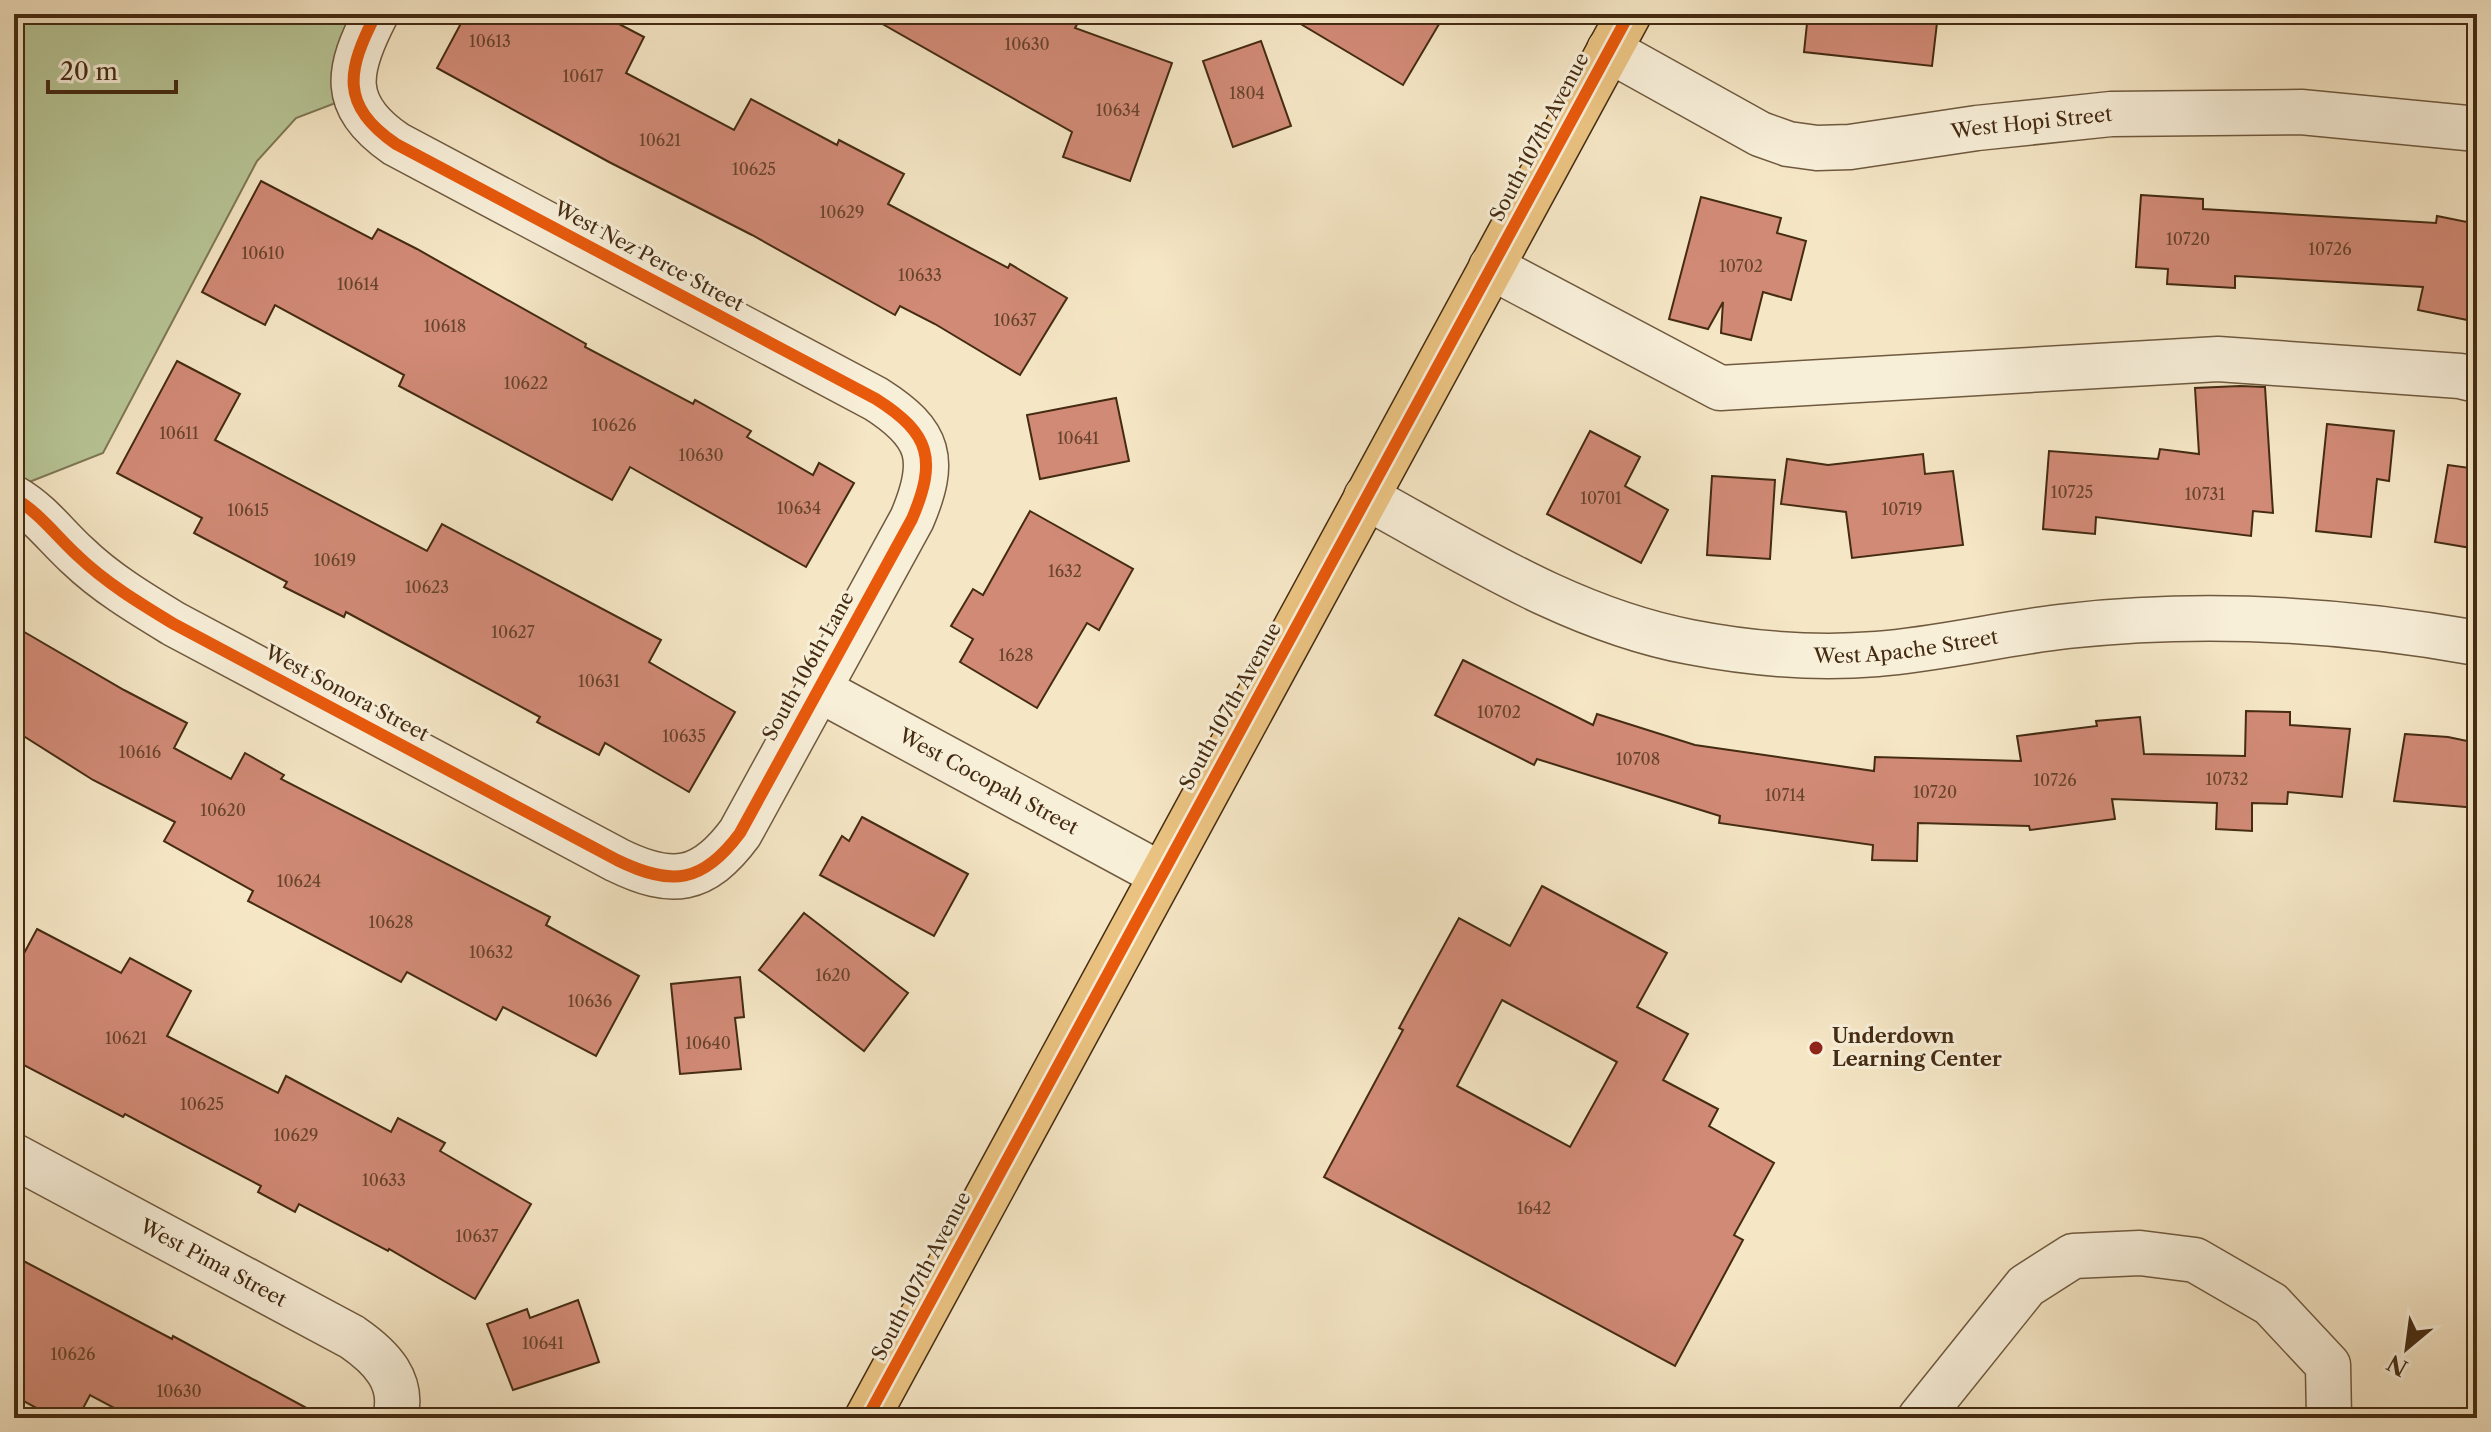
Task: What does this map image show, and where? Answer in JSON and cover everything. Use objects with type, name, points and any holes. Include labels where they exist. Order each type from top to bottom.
[{"type":"main road","name":"South 107th Avenue","points":[[867,1418],[1619,32]]},
{"type":"street","name":"West Nez Perce Street","points":[[376,14],[356,59],[352,79],[354,96],[363,115],[377,131],[396,144],[876,399],[914,428],[926,449]]},
{"type":"street","name":"West Hopi Street","points":[[1619,32],[1760,134],[1788,144],[1817,148],[1850,147],[2030,121],[2142,113],[2301,112],[2477,129]]},
{"type":"street","points":[[1491,267],[1720,388],[2218,359],[2460,376],[2477,380]]},
{"type":"street","name":"South 106th Lane","points":[[687,877],[707,869],[726,852],[740,833],[912,519],[927,472],[926,449]]},
{"type":"street","name":"West Apache Street","points":[[1366,497],[1510,576],[1591,613],[1636,629],[1736,650],[1815,656],[1876,654],[2069,626],[2180,620],[2368,626],[2477,643]]},
{"type":"street","name":"West Sonora Street","points":[[14,498],[31,508],[78,556],[108,581],[174,624],[617,860],[666,878],[687,877]]},
{"type":"street","name":"West Cocopah Street","points":[[818,689],[1160,874]]},
{"type":"street","name":"West Pima Street","points":[[14,1156],[352,1337],[371,1350],[386,1367],[396,1403]]},
{"type":"street","points":[[1920,1418],[2026,1286],[2073,1256],[2140,1253],[2195,1260],[2271,1304],[2328,1365],[2329,1418]]},
{"type":"green space","points":[[14,14],[376,14],[354,96],[296,118],[257,161],[103,453],[14,488]]},
{"type":"building","points":[[466,14],[600,14],[644,37],[626,73],[734,130],[751,99],[837,145],[839,140],[904,174],[888,204],[1008,268],[1010,264],[1067,298],[1020,375],[935,324],[900,306],[895,315],[752,235],[609,162],[437,68]]},
{"type":"building","points":[[865,14],[1083,14],[1075,28],[1172,63],[1130,181],[1063,157],[1072,132]]},
{"type":"building","points":[[1284,14],[1445,14],[1403,85]]},
{"type":"building","points":[[1808,14],[1938,14],[1932,66],[1804,52]]},
{"type":"building","points":[[1261,41],[1291,126],[1233,147],[1203,61]]},
{"type":"building","points":[[261,181],[372,239],[378,229],[417,249],[586,344],[585,347],[751,431],[747,437],[813,475],[819,463],[854,483],[806,567],[630,467],[612,500],[399,386],[404,375],[275,305],[265,325],[202,292]]},
{"type":"building","points":[[2141,195],[2203,199],[2203,209],[2436,223],[2437,216],[2477,224],[2477,322],[2418,310],[2423,287],[2235,276],[2235,288],[2167,284],[2168,269],[2136,267]]},
{"type":"building","points":[[1701,197],[1781,218],[1777,233],[1806,241],[1791,300],[1763,292],[1751,340],[1721,333],[1723,302],[1708,329],[1669,319]]},
{"type":"building","points":[[177,361],[240,394],[215,440],[427,551],[442,524],[661,640],[649,662],[735,712],[689,792],[605,743],[599,755],[537,722],[540,717],[346,612],[344,617],[284,587],[287,582],[194,533],[202,518],[117,473]]},
{"type":"building","points":[[2265,387],[2273,513],[2253,511],[2251,536],[2096,517],[2095,534],[2043,529],[2049,451],[2158,459],[2160,449],[2199,454],[2195,388]]},
{"type":"building","points":[[1116,398],[1129,461],[1040,479],[1027,415]]},
{"type":"building","points":[[2327,424],[2394,431],[2389,481],[2377,479],[2371,537],[2316,531]]},
{"type":"building","points":[[1590,431],[1640,457],[1625,486],[1668,510],[1641,563],[1547,514]]},
{"type":"building","points":[[1923,454],[1925,474],[1953,471],[1963,545],[1852,558],[1846,512],[1781,504],[1787,459],[1828,465]]},
{"type":"building","points":[[2448,465],[2477,469],[2477,549],[2435,542]]},
{"type":"building","points":[[1712,476],[1775,480],[1770,559],[1707,555]]},
{"type":"building","points":[[1030,511],[1133,569],[1099,630],[1087,623],[1037,708],[960,662],[973,639],[951,626],[973,589],[983,595]]},
{"type":"building","points":[[14,626],[187,723],[174,748],[231,779],[245,753],[284,775],[281,779],[550,917],[546,925],[639,976],[596,1056],[503,1007],[496,1020],[407,972],[401,982],[248,901],[253,891],[164,841],[175,822],[93,780],[14,730]]},
{"type":"building","points":[[1463,660],[1593,725],[1597,714],[1695,745],[1874,771],[1875,757],[2021,761],[2017,736],[2097,726],[2096,721],[2140,717],[2144,754],[2245,756],[2246,711],[2290,712],[2290,725],[2350,729],[2342,797],[2288,792],[2287,804],[2252,803],[2252,831],[2216,829],[2217,803],[2112,799],[2115,819],[2030,830],[2029,826],[1918,823],[1917,861],[1872,860],[1873,845],[1719,823],[1720,816],[1537,759],[1534,765],[1435,715]]},
{"type":"building","points":[[2405,734],[2477,743],[2477,808],[2394,801]]},
{"type":"building","points":[[862,817],[968,874],[934,936],[820,875],[842,836],[849,841]]},
{"type":"building","points":[[1542,886],[1667,953],[1637,1007],[1688,1034],[1663,1080],[1718,1109],[1709,1126],[1774,1163],[1734,1235],[1743,1240],[1675,1366],[1324,1177],[1459,918],[1510,946]],"holes":[[[1502,1000],[1617,1062],[1570,1147],[1457,1086]]]},
{"type":"building","points":[[804,913],[908,993],[864,1051],[759,970]]},
{"type":"building","points":[[37,929],[121,973],[130,958],[191,991],[167,1036],[278,1093],[286,1076],[391,1132],[398,1118],[445,1143],[440,1151],[531,1204],[475,1299],[389,1249],[299,1204],[295,1212],[258,1192],[261,1186],[14,1060],[14,972]]},
{"type":"building","points":[[740,977],[744,1017],[735,1018],[741,1069],[680,1074],[671,984]]},
{"type":"building","points":[[14,1256],[172,1339],[173,1336],[325,1418],[133,1418],[90,1395],[78,1418],[55,1418],[14,1396]]},
{"type":"building","points":[[578,1300],[599,1362],[513,1390],[487,1324],[527,1309],[530,1318]]},
{"type":"cycle path","points":[[14,498],[40,518],[100,575],[174,624],[617,860],[654,874],[670,877],[685,875],[713,862],[740,833],[912,519],[925,480],[924,450],[908,424],[876,399],[396,144],[378,130],[365,115],[354,85],[359,52],[376,14]]},
{"type":"cycle path","points":[[867,1418],[1629,14]]},
{"type":"place","name":"Underdown Learning Center","points":[[1816,1048]]}]
